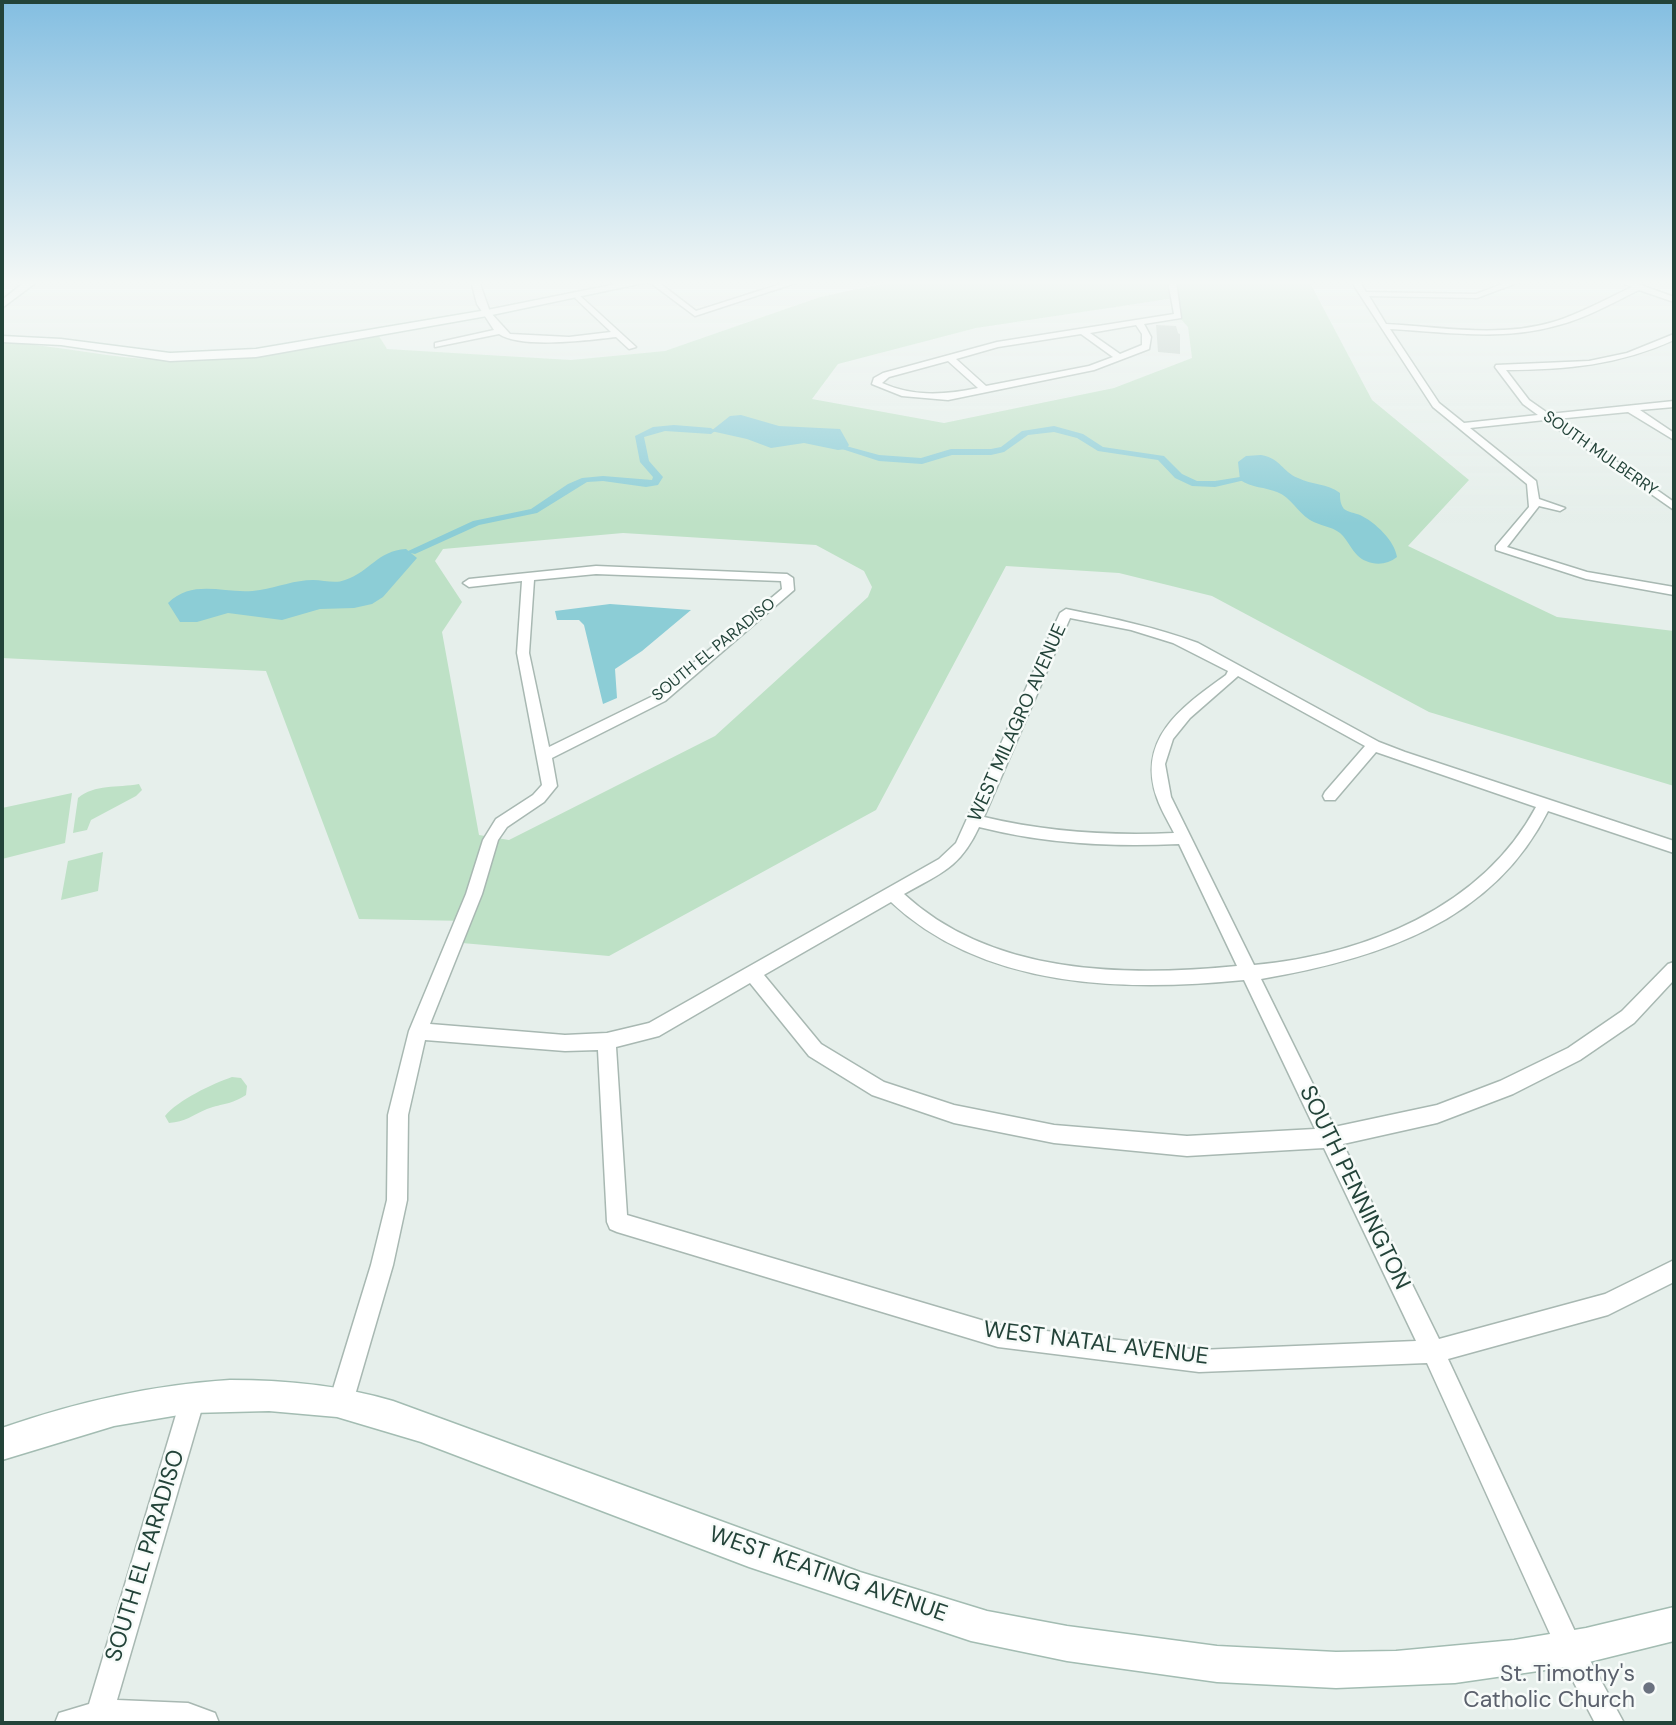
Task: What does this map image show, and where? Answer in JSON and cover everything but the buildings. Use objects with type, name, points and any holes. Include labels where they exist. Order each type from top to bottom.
[{"type":"street","points":[[937,362],[886,375],[877,380],[877,384],[886,389],[929,397],[948,397],[1080,371],[1106,362]]},
{"type":"street","points":[[954,362],[985,390]]},
{"type":"street","points":[[1406,362],[1436,405],[1532,483],[1534,507],[1500,548],[1542,564],[1592,577],[1674,591]]},
{"type":"street","name":"SOUTH MULBERRY","points":[[1611,362],[1588,366],[1500,367],[1527,402],[1674,507]]},
{"type":"street","points":[[1462,426],[1674,404]]},
{"type":"street","points":[[1631,409],[1674,437]]},
{"type":"street","points":[[1534,501],[1560,508]]},
{"type":"street","name":"SOUTH EL PARADISO","points":[[469,583],[596,570],[787,578],[788,590],[660,698],[546,755]]},
{"type":"street","points":[[341,1402],[382,1265],[397,1200],[398,1115],[418,1031],[463,915],[473,901],[483,860],[496,830],[507,818],[547,791],[551,782],[523,653],[528,577]]},
{"type":"street","name":"WEST MILAGRO AVENUE","points":[[418,1031],[565,1043],[607,1041],[653,1030],[945,863],[962,847],[1066,613],[1157,632],[1193,646],[1374,745],[1400,756],[1674,847]]},
{"type":"street","name":"SOUTH PENNINGTON","points":[[1235,670],[1231,678],[1188,711],[1168,736],[1158,762],[1164,797],[1433,1352],[1570,1648],[1610,1723]]},
{"type":"street","points":[[1330,796],[1374,745]]},
{"type":"street","points":[[892,893],[938,932],[996,958],[1073,974],[1165,978],[1250,973],[1326,959],[1406,933],[1470,895],[1517,851],[1544,805]]},
{"type":"street","points":[[975,820],[1052,838],[1117,842],[1185,838]]},
{"type":"street","points":[[753,974],[815,1049],[879,1089],[954,1114],[1054,1134],[1187,1146],[1329,1138],[1437,1114],[1506,1088],[1574,1054],[1628,1017],[1674,969]]},
{"type":"street","name":"WEST NATAL AVENUE","points":[[607,1041],[617,1222],[998,1336],[1199,1361],[1433,1352],[1608,1304],[1674,1271]]},
{"type":"street","name":"WEST KEATING AVENUE","points":[[2,1444],[79,1419],[193,1398],[263,1394],[341,1402],[396,1417],[453,1441],[785,1563],[987,1628],[1193,1663],[1285,1670],[1418,1667],[1570,1648],[1674,1623]]},
{"type":"street","name":"SOUTH EL PARADISO","points":[[99,1715],[193,1398]]},
{"type":"street","points":[[69,1723],[99,1715],[188,1717],[205,1723]]},
{"type":"green space","points":[[2,362],[848,362],[838,364],[812,399],[944,423],[1114,388],[1183,362],[1352,362],[1372,400],[1469,480],[1408,546],[1557,617],[1674,631],[1674,786],[1429,712],[1212,596],[1119,573],[1006,566],[876,810],[609,956],[462,943],[468,921],[359,919],[266,671],[2,658]],"holes":[[[623,533],[816,545],[864,571],[872,587],[868,597],[715,736],[509,840],[479,835],[442,632],[462,602],[435,561],[443,549]]]},
{"type":"green space","points":[[139,784],[142,790],[136,796],[91,820],[87,830],[73,833],[78,798],[99,788]]},
{"type":"green space","points":[[72,793],[65,843],[2,859],[2,808]]},
{"type":"green space","points":[[103,852],[98,891],[61,900],[68,861]]},
{"type":"green space","points":[[232,1077],[241,1078],[247,1086],[246,1095],[184,1120],[169,1123],[165,1116],[178,1104],[205,1088]]},
{"type":"water","points":[[741,415],[779,426],[840,429],[849,445],[846,449],[838,450],[804,443],[771,448],[747,439],[711,431],[730,416]]},
{"type":"water","points":[[1261,455],[1273,459],[1298,478],[1330,487],[1340,493],[1344,509],[1360,515],[1378,527],[1392,545],[1397,557],[1382,564],[1366,561],[1358,556],[1340,533],[1310,520],[1282,495],[1240,480],[1238,462],[1246,456]]},
{"type":"water","points":[[406,549],[417,558],[383,597],[372,604],[354,608],[320,609],[282,620],[228,613],[197,622],[180,622],[168,603],[178,595],[200,589],[248,591],[306,580],[341,581],[361,572],[388,553]]},
{"type":"water","points":[[610,604],[691,610],[642,651],[615,669],[617,698],[603,704],[584,625],[579,620],[557,620],[555,611]]},
{"type":"waterway","points":[[411,552],[476,523],[534,511],[571,486],[585,480],[603,478],[655,483],[658,477],[645,462],[639,436],[665,428],[711,431]]},
{"type":"waterway","points":[[846,449],[879,458],[922,461],[951,452],[991,452],[1004,449],[1025,433],[1054,429],[1080,436],[1101,449],[1161,458],[1179,476],[1196,484],[1240,480]]},
{"type":"place","name":"St. Timothy's Catholic Church","points":[[1649,1688]]}]
